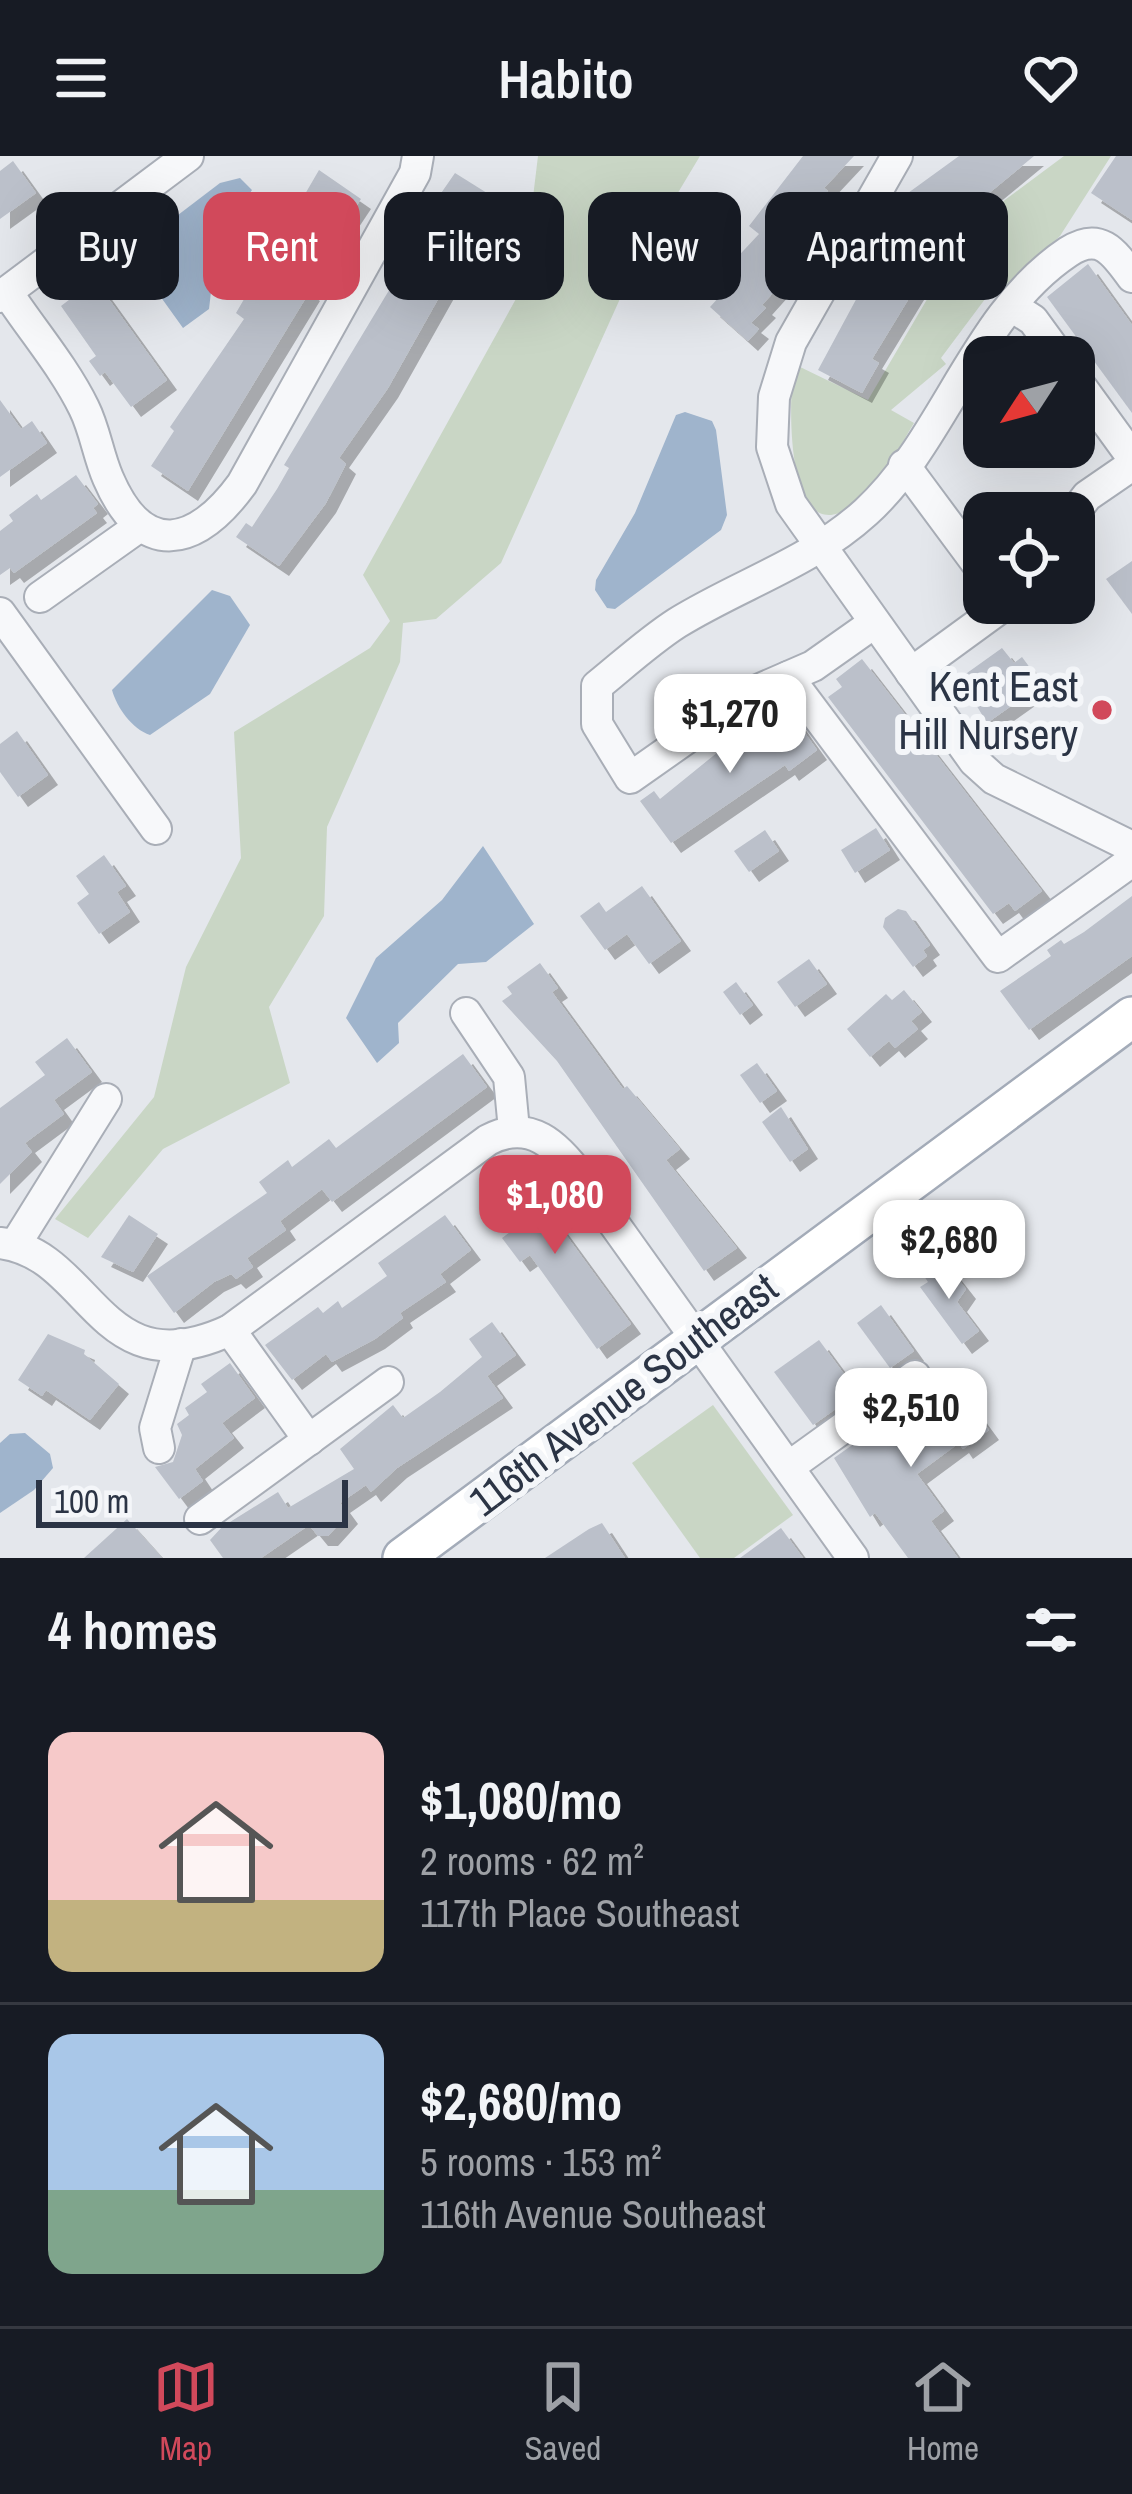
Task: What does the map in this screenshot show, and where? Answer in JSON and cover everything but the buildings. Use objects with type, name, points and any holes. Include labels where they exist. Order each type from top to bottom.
[{"type":"main road","name":"116th Avenue Southeast","points":[[428,1550],[698,1338],[1132,1017]]},
{"type":"street","points":[[188,156],[3,295],[83,405],[109,480],[140,526],[159,537],[181,538],[211,521],[230,501],[415,173],[418,156]]},
{"type":"street","points":[[897,156],[790,342],[774,397],[772,447],[778,472],[791,504],[820,548],[974,761],[994,778],[1132,847]]},
{"type":"street","points":[[874,623],[788,677],[751,693],[630,778],[597,724],[597,686],[676,624],[820,548],[869,509],[904,466],[962,372],[1012,307],[1066,253],[1090,241],[1114,253],[1132,278]]},
{"type":"street","points":[[1012,307],[1033,320],[1045,336]]},
{"type":"street","points":[[1092,492],[1132,461],[1095,407]]},
{"type":"street","points":[[904,466],[963,545]]},
{"type":"street","points":[[40,597],[140,526]]},
{"type":"street","points":[[0,613],[156,829]]},
{"type":"street","points":[[911,673],[978,624]]},
{"type":"street","points":[[788,677],[998,957],[1132,861]]},
{"type":"street","points":[[466,1012],[509,1077],[514,1130]]},
{"type":"street","points":[[106,1099],[8,1244],[49,1264],[111,1325],[133,1338],[181,1344],[198,1345],[230,1330],[488,1140],[514,1130],[542,1137],[562,1153],[853,1558]]},
{"type":"street","points":[[230,1330],[309,1440]]},
{"type":"street","points":[[159,1448],[155,1429],[181,1344]]},
{"type":"street","points":[[790,1466],[915,1376]]},
{"type":"street","points":[[200,1519],[388,1382]]},
{"type":"green space","points":[[538,156],[700,156],[678,192],[588,192],[588,300],[619,300],[501,563],[436,619],[403,623],[400,662],[327,827],[324,916],[269,1007],[290,1083],[163,1149],[88,1238],[55,1219],[154,1097],[186,967],[241,858],[234,732],[370,648],[390,621],[363,575],[515,300],[564,300],[564,192],[534,192]]},
{"type":"green space","points":[[1064,156],[1111,156],[1060,236],[1008,284],[1008,198]]},
{"type":"green space","points":[[927,300],[984,300],[941,358],[946,364],[891,410],[914,423],[879,480],[844,511],[823,514],[808,502],[798,479],[791,417],[794,364],[868,400]]},
{"type":"green space","points":[[713,1405],[793,1515],[734,1558],[700,1558],[632,1463]]},
{"type":"water","points":[[240,178],[252,190],[208,192]]},
{"type":"water","points":[[203,196],[203,300],[210,300],[209,309],[183,328],[163,300],[179,300],[179,214]]},
{"type":"water","points":[[685,412],[712,421],[716,430],[727,515],[721,530],[615,609],[607,608],[595,590],[596,580],[635,513],[676,415]]},
{"type":"water","points":[[212,590],[230,596],[250,625],[210,694],[150,735],[143,732],[126,717],[112,690]]},
{"type":"water","points":[[483,846],[534,924],[486,962],[458,964],[398,1023],[399,1043],[377,1063],[346,1018],[376,958],[442,900]]},
{"type":"water","points":[[25,1433],[50,1454],[53,1468],[34,1490],[0,1513],[0,1443],[10,1434]]},
{"type":"place","name":"Kent East Hill Nursery","points":[[1102,710]]}]
